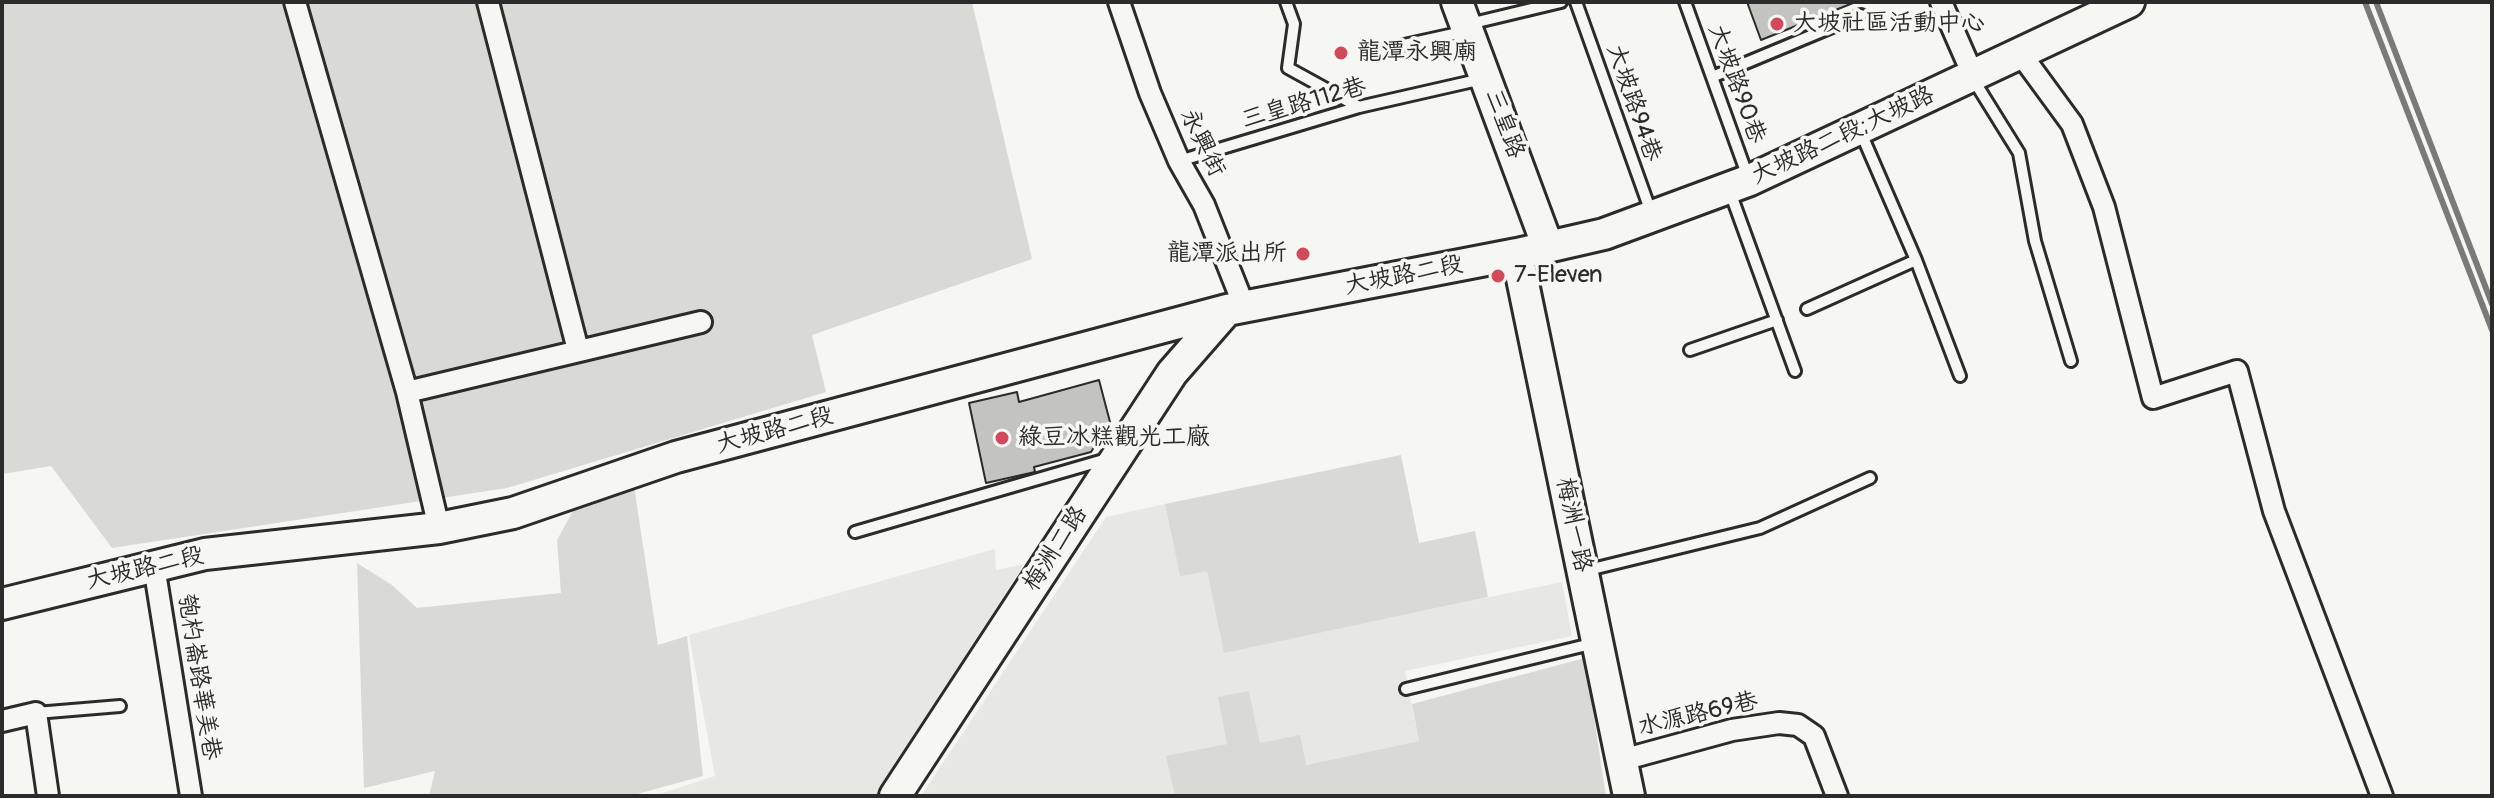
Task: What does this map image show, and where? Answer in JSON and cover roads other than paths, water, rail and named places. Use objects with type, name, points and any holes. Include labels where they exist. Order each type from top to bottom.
[{"type":"street","points":[[295,2],[407,392],[439,528]]},
{"type":"street","points":[[488,2],[578,350]]},
{"type":"street","name":"永興街","points":[[1119,2],[1150,93],[1179,161],[1204,205],[1235,308]]},
{"type":"street","points":[[1941,2],[1973,75]]},
{"type":"street","name":"大坡路二段;大坡路","points":[[1548,247],[1653,218],[1739,184],[1860,131],[2129,2]]},
{"type":"street","name":"三皇路","points":[[1464,19],[1548,247]]},
{"type":"street","points":[[2020,53],[2072,124],[2104,207],[2153,398],[2237,371],[2274,511],[2382,796]]},
{"type":"street","name":"大坡路二段","points":[[2,604],[205,554],[439,528],[513,513],[676,457],[1235,308],[1548,247]]},
{"type":"street","name":"梅洲一路","points":[[1517,254],[1629,796]]},
{"type":"street","name":"梅洲二路","points":[[895,796],[1172,373],[1235,308]]},
{"type":"street","points":[[407,392],[701,322]]},
{"type":"street","name":"匏杓崙路華美巷","points":[[154,566],[191,796]]},
{"type":"street","points":[[2,721],[36,713],[48,796]]},
{"type":"street","name":"水源路69巷","points":[[1622,760],[1732,730],[1779,723],[1798,725],[1814,736],[1837,796]]},
{"type":"lane","points":[[1286,2],[1294,24],[1288,68],[1359,107]]},
{"type":"lane","points":[[1395,47],[1464,19],[1561,2]]},
{"type":"lane","name":"大坡路94巷","points":[[1576,2],[1653,218]]},
{"type":"lane","name":"大坡路90巷","points":[[1685,2],[1712,77],[1777,320],[1795,371]]},
{"type":"lane","points":[[1712,77],[1861,15]]},
{"type":"lane","points":[[1973,75],[2019,153],[2035,241],[2071,361]]},
{"type":"lane","name":"三皇路112巷","points":[[1179,161],[1359,107],[1487,78]]},
{"type":"lane","points":[[1860,131],[1916,260],[1960,376]]},
{"type":"lane","points":[[1807,309],[1916,260]]},
{"type":"lane","points":[[1690,350],[1777,320]]},
{"type":"lane","points":[[855,532],[1116,457]]},
{"type":"lane","points":[[1583,572],[1760,528],[1870,478]]},
{"type":"lane","points":[[1406,689],[1597,643]]},
{"type":"lane","points":[[36,713],[120,706]]},
{"type":"waterway","points":[[2365,2],[2492,330]]},
{"type":"waterway","points":[[2376,2],[2492,304]]},
{"type":"place","name":"大坡社區活動中心","points":[[1777,24]]},
{"type":"place","name":"龍潭永興廟","points":[[1341,53]]},
{"type":"place","name":"龍潭派出所","points":[[1303,254]]},
{"type":"place","name":"7-Eleven","points":[[1498,276]]},
{"type":"place","name":"綠豆冰糕觀光工廠","points":[[1002,438]]}]
